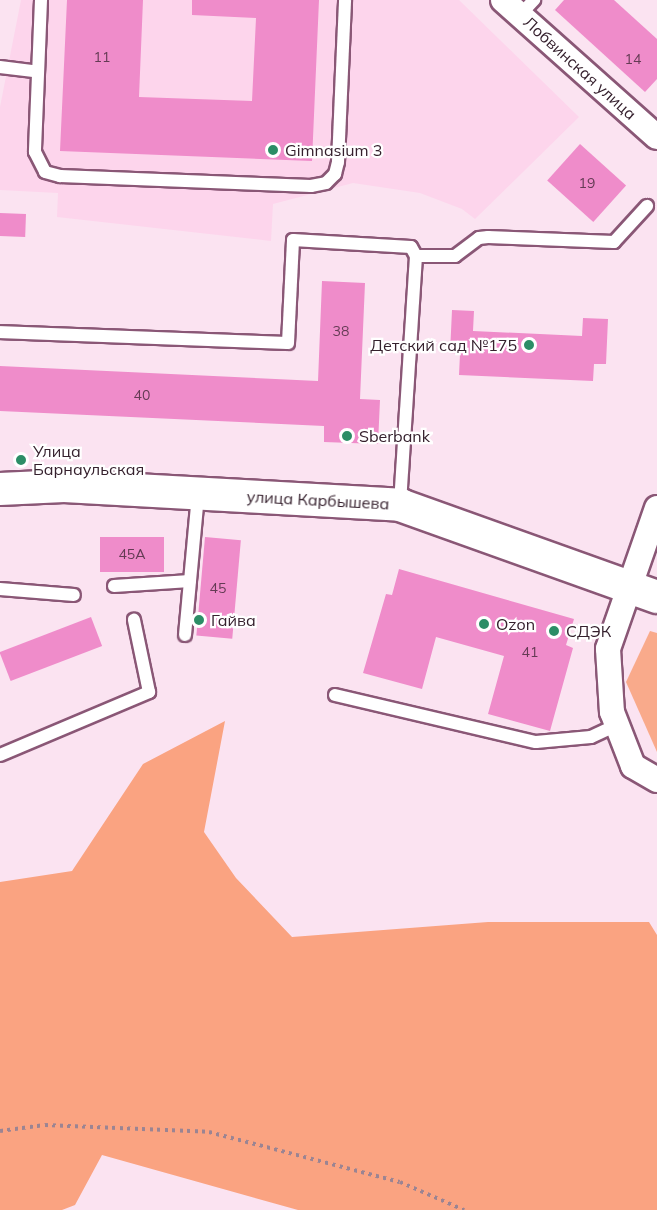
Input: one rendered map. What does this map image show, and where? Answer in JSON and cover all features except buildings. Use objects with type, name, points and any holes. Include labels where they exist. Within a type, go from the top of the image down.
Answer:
[{"type":"street","name":"Лобвинская улица","points":[[519,5],[657,137]]},
{"type":"street","name":"улица Карбышева","points":[[0,489],[64,486],[400,505],[657,597]]},
{"type":"street","points":[[657,508],[627,586],[608,649],[612,712],[633,766],[657,780]]},
{"type":"lane","points":[[41,0],[35,152],[45,172],[60,176],[311,186],[326,183],[335,174],[338,162],[345,0]]},
{"type":"lane","points":[[0,67],[38,72]]},
{"type":"lane","points":[[416,256],[455,256],[479,238],[488,237],[614,242],[647,206]]},
{"type":"lane","points":[[0,332],[288,343],[293,240],[411,247],[416,256],[400,505]]},
{"type":"lane","points":[[185,635],[198,493]]},
{"type":"lane","points":[[114,586],[190,581]]},
{"type":"lane","points":[[0,589],[74,595]]},
{"type":"lane","points":[[0,755],[149,692],[134,620]]},
{"type":"lane","points":[[336,695],[536,742],[591,737],[617,725]]},
{"type":"path","points":[[0,1131],[45,1125],[209,1132],[400,1182],[464,1210]]},
{"type":"shaded area","name":"Gimnasium 3","points":[[21,0],[459,0],[579,117],[475,219],[462,209],[420,193],[353,183],[273,204],[271,241],[57,217],[58,193],[0,190],[0,107]]},
{"type":"shaded area","points":[[650,631],[657,633],[657,752],[626,682]]},
{"type":"shaded area","points":[[225,721],[204,832],[236,878],[292,937],[488,922],[649,922],[657,935],[657,1210],[298,1210],[102,1155],[75,1205],[62,1210],[0,1210],[0,882],[72,871],[143,764]]},
{"type":"place","name":"Gimnasium 3","points":[[273,150]]},
{"type":"place","name":"Детский сад №175","points":[[529,345]]},
{"type":"place","name":"Sberbank","points":[[347,436]]},
{"type":"place","name":"Улица Барнаульская","points":[[21,460]]},
{"type":"place","name":"Гайва","points":[[199,620]]},
{"type":"place","name":"Ozon","points":[[484,624]]},
{"type":"place","name":"СДЭК","points":[[554,631]]}]
